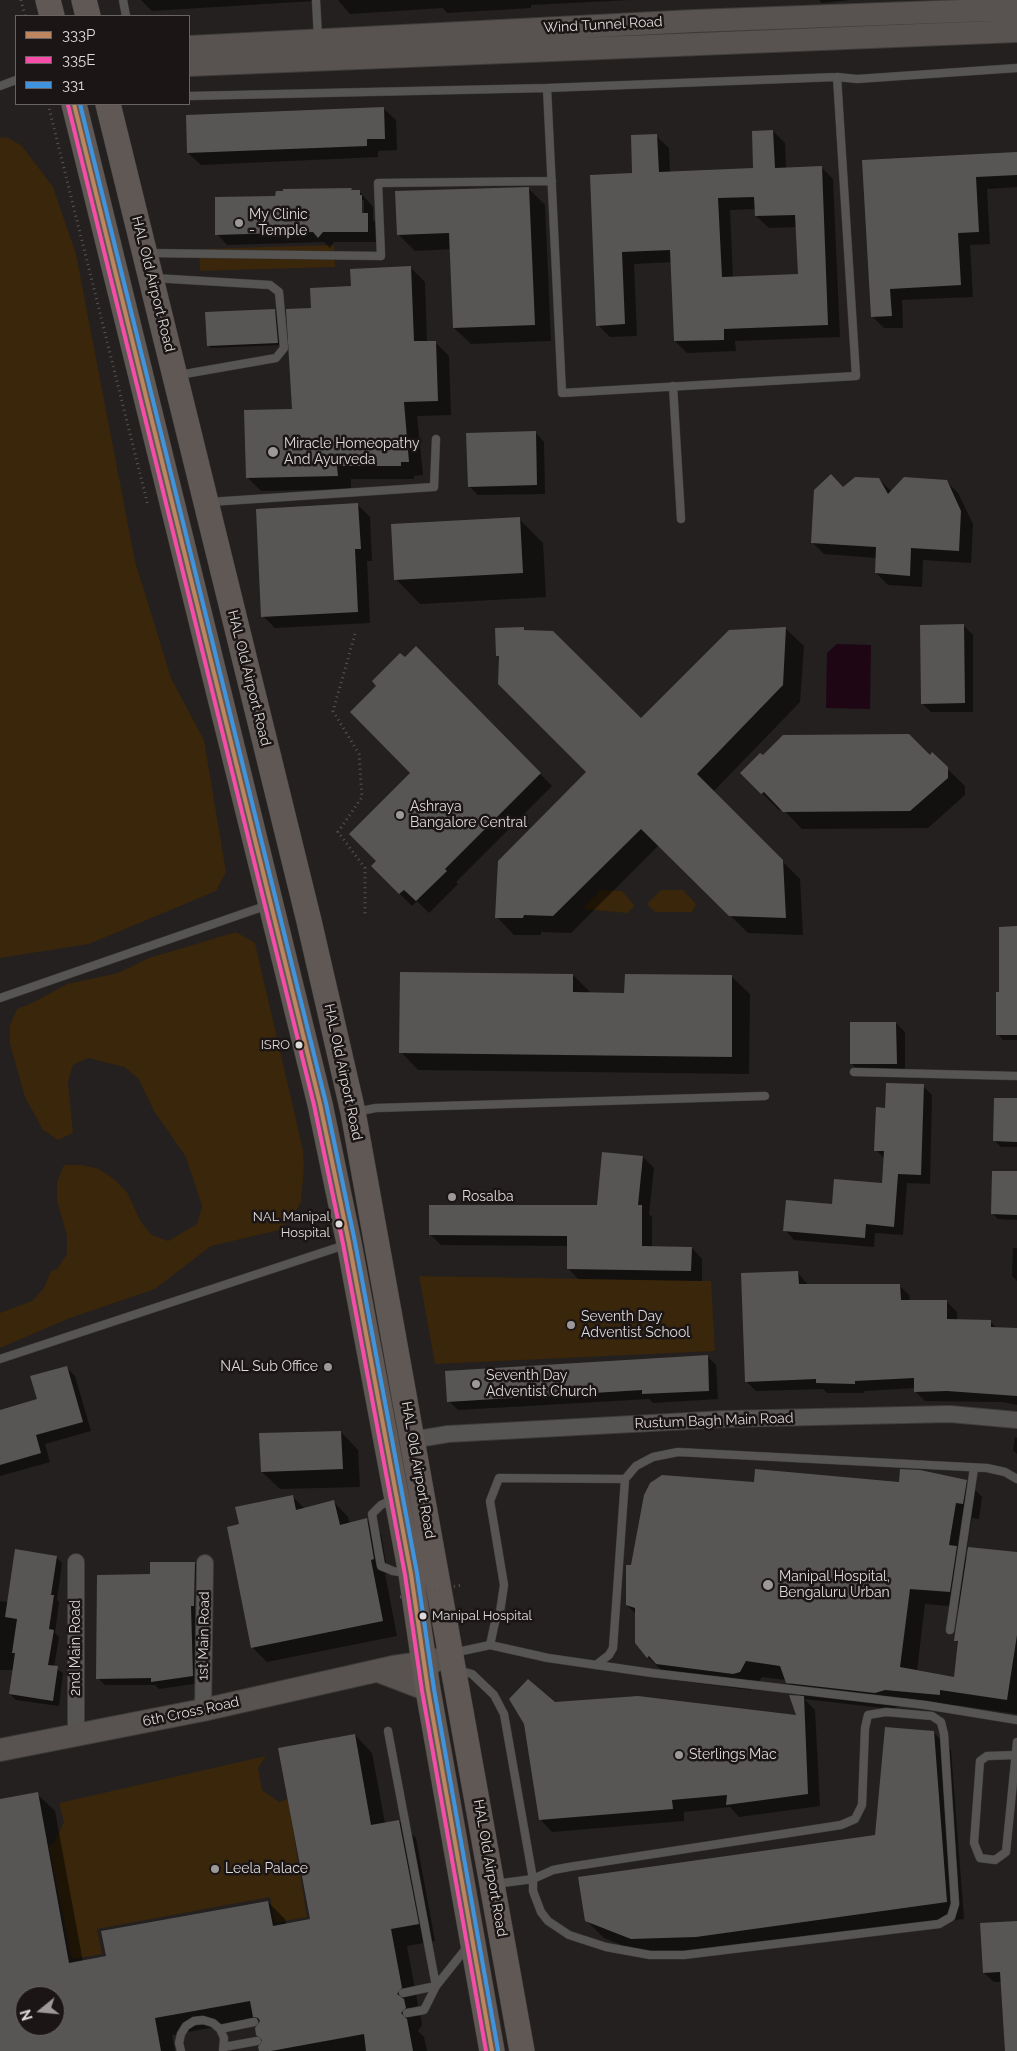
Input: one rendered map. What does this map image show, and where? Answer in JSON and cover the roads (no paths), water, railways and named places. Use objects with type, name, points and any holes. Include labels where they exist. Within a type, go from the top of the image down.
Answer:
[{"type":"main road","points":[[48,0],[52,15]]},
{"type":"main road","points":[[84,0],[88,15]]},
{"type":"main road","name":"HAL Old Airport Road","points":[[74,105],[320,1104],[349,1243],[411,1574],[428,1690],[492,2051]]},
{"type":"main road","name":"HAL Old Airport Road","points":[[108,105],[309,921],[353,1112],[494,1884],[522,2051]]},
{"type":"street","name":"Wind Tunnel Road","points":[[190,47],[910,7],[1008,6]]},
{"type":"street","name":"Wind Tunnel Road","points":[[190,66],[1017,32]]},
{"type":"street","name":"Rustum Bagh Main Road","points":[[412,1440],[448,1434],[725,1419],[950,1414],[1017,1420]]},
{"type":"street","name":"2nd Main Road","points":[[76,1562],[76,1735]]},
{"type":"street","name":"1st Main Road","points":[[202,1710],[206,1563]]},
{"type":"street","name":"6th Cross Road","points":[[0,1750],[202,1710],[381,1672],[393,1667],[435,1661],[452,1661]]},
{"type":"street","points":[[381,1672],[428,1690]]},
{"type":"lane","points":[[123,0],[126,15]]},
{"type":"lane","points":[[316,0],[318,40]]},
{"type":"lane","points":[[190,96],[547,88],[837,77],[857,79],[1017,68]]},
{"type":"lane","points":[[547,88],[562,393],[856,376],[837,77]]},
{"type":"lane","points":[[0,86],[15,80]]},
{"type":"lane","points":[[146,253],[381,256],[378,183],[552,181]]},
{"type":"lane","points":[[152,278],[270,285],[279,292],[284,348],[276,358],[176,375]]},
{"type":"lane","points":[[673,386],[681,519]]},
{"type":"lane","points":[[206,502],[434,487],[436,439]]},
{"type":"lane","points":[[0,998],[270,904]]},
{"type":"lane","points":[[854,1072],[1017,1076]]},
{"type":"lane","points":[[353,1112],[376,1108],[765,1096]]},
{"type":"lane","points":[[0,1359],[349,1243]]},
{"type":"lane","points":[[596,1665],[609,1655],[612,1648],[625,1479],[636,1466],[653,1457],[678,1452],[974,1468],[1005,1472],[1017,1479]]},
{"type":"lane","points":[[950,1630],[974,1468]]},
{"type":"lane","points":[[490,1644],[495,1622],[500,1612],[504,1586],[490,1501],[498,1478],[625,1479]]},
{"type":"lane","points":[[452,1661],[490,1644],[548,1658],[596,1665],[916,1704],[1017,1720]]},
{"type":"lane","points":[[452,1661],[472,1674],[494,1695],[504,1714],[533,1879],[533,1891],[541,1912],[558,1929],[606,1947],[650,1955],[684,1955],[939,1924],[951,1917],[955,1904],[944,1734],[941,1722],[932,1716],[886,1712],[868,1715],[865,1728],[862,1805],[855,1819],[841,1825],[569,1866],[553,1870],[533,1879],[494,1884]]},
{"type":"lane","points":[[388,1730],[436,1986]]},
{"type":"lane","points":[[1016,1755],[986,1756],[980,1762],[974,1843],[980,1858],[995,1860],[1006,1852],[1016,1755],[1017,1742]]},
{"type":"lane","points":[[407,2013],[424,2010],[436,1986],[473,1940]]},
{"type":"lane","points":[[403,1993],[436,1986]]},
{"type":"lane","points":[[181,2051],[179,2044],[181,2034],[186,2026],[194,2021],[203,2020],[213,2023],[220,2029],[224,2049],[257,2041]]},
{"type":"lane","points":[[220,2029],[254,2022]]},
{"type":"place","name":"My Clinic - Temple","points":[[239,223]]},
{"type":"place","name":"Miracle Homeopathy And Ayurveda","points":[[273,452]]},
{"type":"place","name":"Ashraya Bangalore Central","points":[[400,815]]},
{"type":"place","name":"ISRO","points":[[299,1045]]},
{"type":"place","name":"Rosalba","points":[[452,1197]]},
{"type":"place","name":"NAL Manipal Hospital","points":[[339,1224]]},
{"type":"place","name":"Seventh Day Adventist School","points":[[571,1325]]},
{"type":"place","name":"NAL Sub Office","points":[[328,1367]]},
{"type":"place","name":"Seventh Day Adventist Church","points":[[476,1384]]},
{"type":"place","name":"Manipal Hospital, Bengaluru Urban","points":[[768,1585]]},
{"type":"place","name":"Manipal Hospital","points":[[423,1616]]},
{"type":"place","name":"Sterlings Mac","points":[[679,1755]]},
{"type":"place","name":"Leela Palace","points":[[215,1869]]}]
